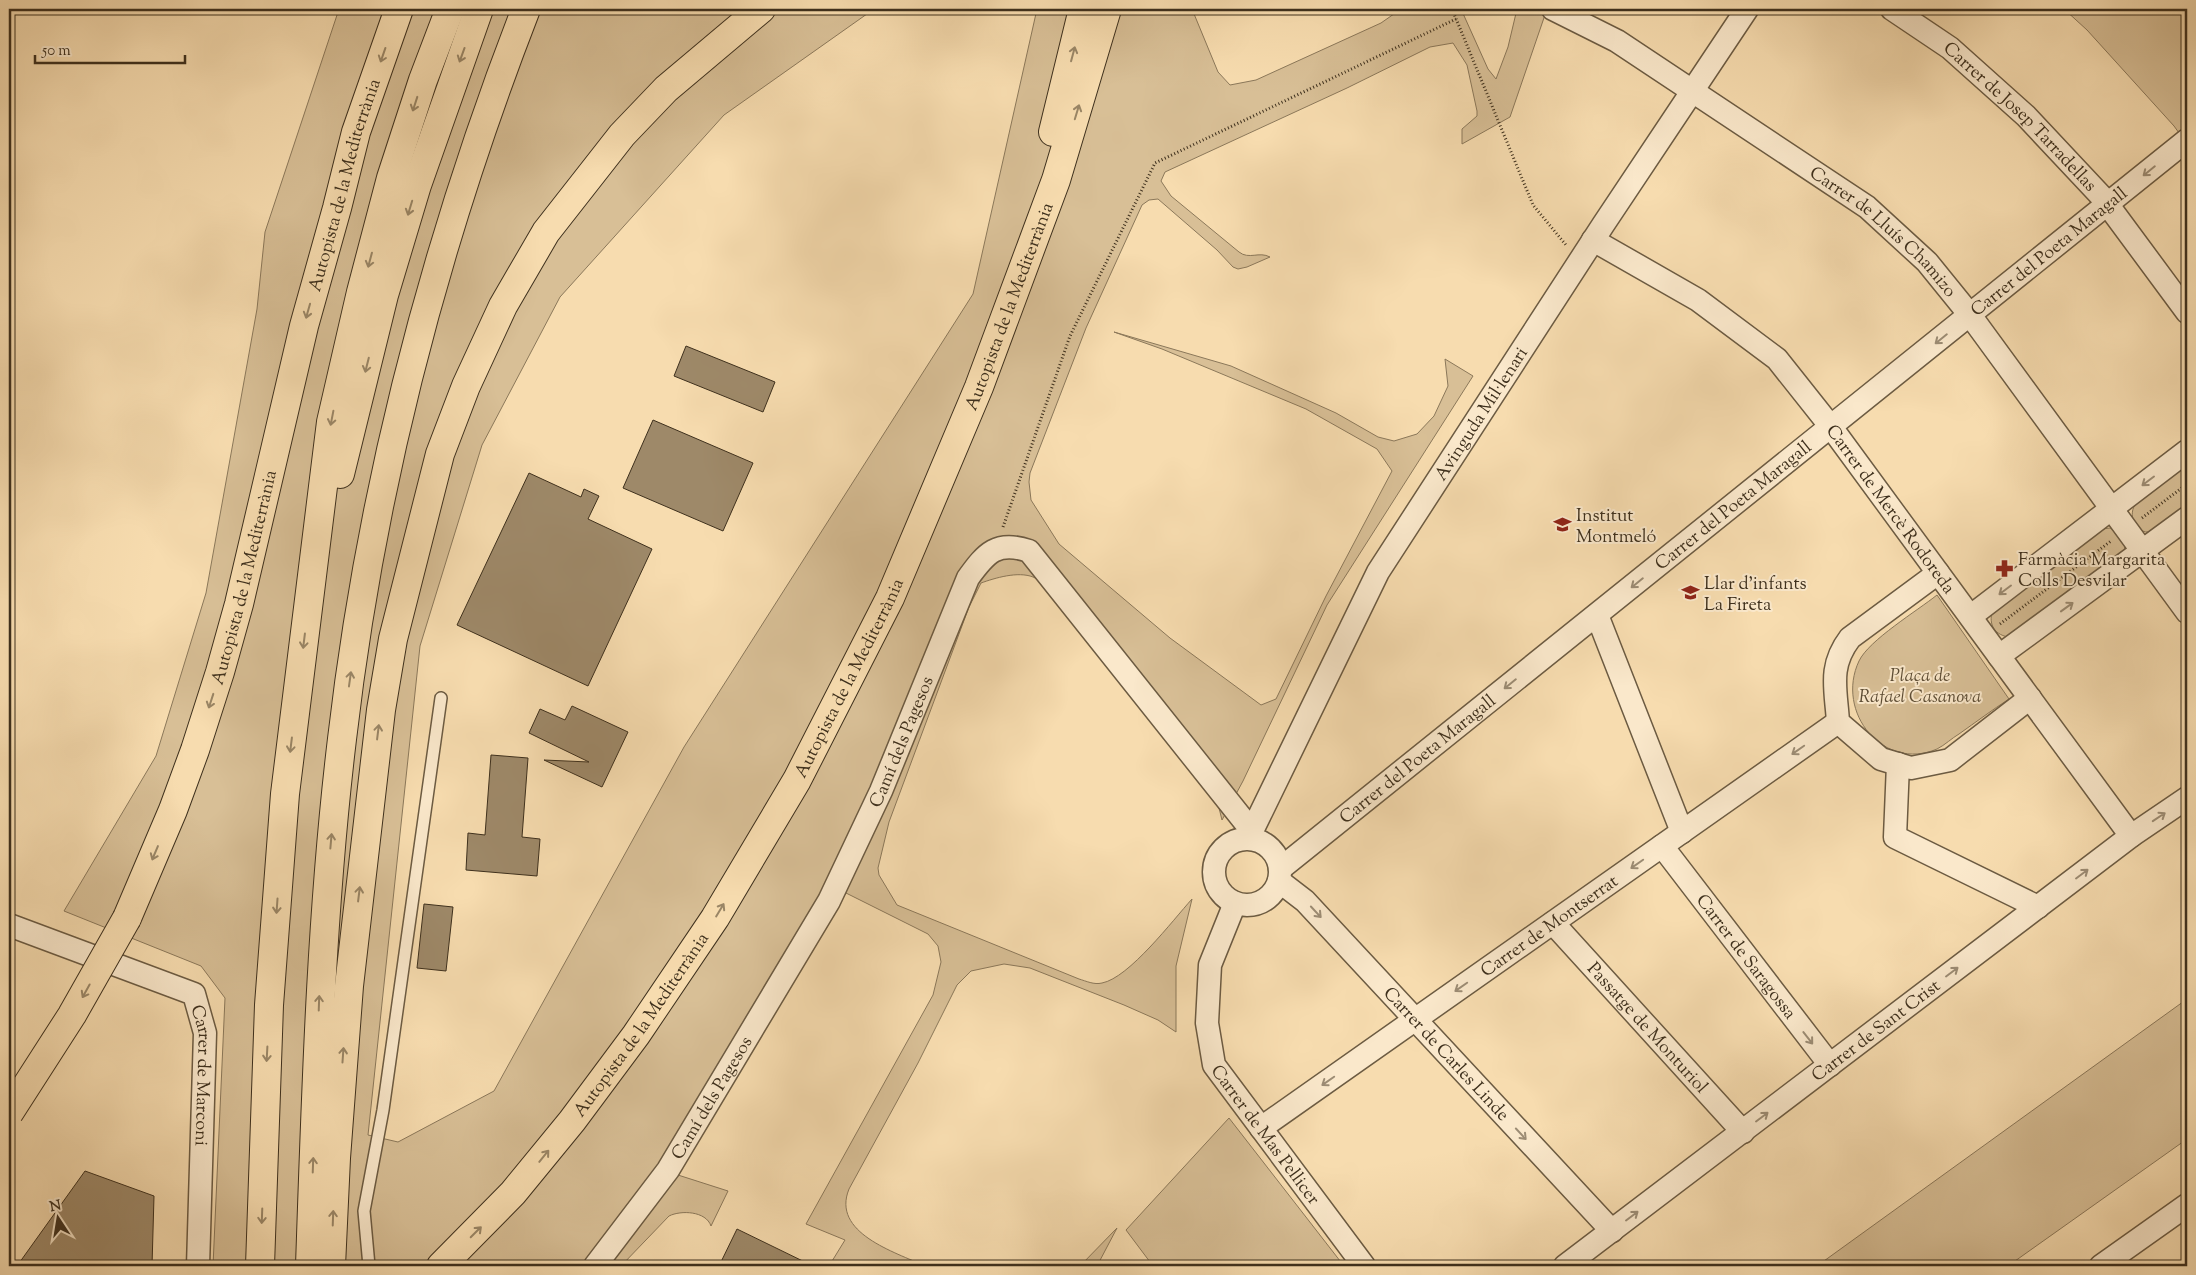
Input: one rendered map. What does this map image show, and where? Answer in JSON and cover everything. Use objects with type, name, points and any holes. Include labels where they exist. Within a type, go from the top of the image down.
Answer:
[{"type":"highway","name":"Autopista de la Mediterrània","points":[[9,1114],[72,1015],[127,918],[173,810],[195,750],[239,604],[304,326],[356,132],[399,9]]},
{"type":"highway","points":[[260,1266],[269,1015],[284,804],[331,422],[392,178],[423,80],[450,9]]},
{"type":"highway","points":[[311,592],[384,296],[417,185],[479,9]]},
{"type":"highway","points":[[310,1266],[320,972],[342,736],[368,565],[389,462],[423,318],[472,157],[496,85],[526,9]]},
{"type":"highway","points":[[331,1266],[336,1158],[349,986],[381,710],[393,638],[440,454],[466,386],[503,306],[546,232],[622,135],[666,89],[760,9]]},
{"type":"highway","points":[[890,598],[952,412],[1022,226],[1049,146],[1083,9]]},
{"type":"highway","name":"Autopista de la Mediterrània","points":[[441,1266],[513,1194],[572,1121],[636,1036],[714,918],[797,780],[890,598],[979,388],[1052,189],[1107,9]]},
{"type":"street","name":"Carrer de Lluís Chamizo","points":[[1553,9],[1617,40],[1867,207],[1927,262],[1970,316],[2187,612]]},
{"type":"street","name":"Avinguda Mil·lenari","points":[[1253,835],[1378,572],[1593,240],[1747,9]]},
{"type":"street","name":"Carrer de Josep Tarradellas","points":[[1892,9],[1950,48],[2026,116],[2102,197],[2187,312]]},
{"type":"street","name":"Carrer del Poeta Maragall","points":[[1279,875],[1597,615],[2187,140]]},
{"type":"street","name":"Carrer de Mercè Rodoreda","points":[[1593,240],[1698,300],[1777,359],[1831,427],[2131,836]]},
{"type":"street","points":[[1971,616],[2187,451]]},
{"type":"street","points":[[1999,656],[2187,518]]},
{"type":"street","points":[[1000,548],[1015,546],[1030,551],[1253,835],[1271,849],[1277,858],[1279,875],[1274,891],[1265,899],[1247,905],[1235,903],[1222,893],[1216,883],[1214,871],[1216,860],[1222,850],[1231,842],[1253,835]]},
{"type":"street","name":"Camí dels Pagesos","points":[[595,1266],[668,1170],[829,901],[881,791],[968,578],[983,557],[1000,548]]},
{"type":"street","points":[[1938,573],[1850,638],[1840,651],[1834,672],[1838,722],[1881,759],[1912,768],[1950,760],[2030,698]]},
{"type":"street","points":[[1597,615],[1682,832]]},
{"type":"street","name":"Carrer de Montserrat","points":[[1261,1128],[1838,722]]},
{"type":"street","points":[[1898,764],[1895,837],[2038,907]]},
{"type":"street","name":"Carrer de Sant Crist","points":[[1566,1266],[2131,836],[2187,798]]},
{"type":"street","name":"Carrer de Saragossa","points":[[1662,846],[1830,1066]]},
{"type":"street","name":"Carrer de Carles Linde","points":[[1279,875],[1612,1231]]},
{"type":"street","name":"Carrer de Mas Pellicer","points":[[1235,903],[1210,965],[1207,1023],[1214,1065],[1364,1266]]},
{"type":"street","name":"Passatge de Monturiol","points":[[1553,923],[1743,1132]]},
{"type":"street","name":"Carrer de Marconi","points":[[9,925],[194,994],[205,1033],[198,1266]]},
{"type":"street","points":[[2101,1266],[2187,1205]]},
{"type":"lane","points":[[369,1266],[364,1211],[383,1110],[441,698]]},
{"type":"path","points":[[1452,9],[1533,205],[1579,262]]},
{"type":"path","points":[[1000,548],[1004,522],[1070,336],[1154,163],[1456,19]]},
{"type":"path","points":[[1984,635],[2187,484]]},
{"type":"green space","points":[[339,9],[874,9],[724,115],[560,297],[482,445],[420,646],[368,1135],[398,1142],[494,1091],[684,747],[973,294],[1037,9],[1192,9],[1218,72],[1230,85],[1256,80],[1381,23],[1401,9],[1461,9],[1488,69],[1496,79],[1508,47],[1517,9],[1547,9],[1510,117],[1462,144],[1462,129],[1477,116],[1477,111],[1467,65],[1453,43],[1430,47],[1347,88],[1165,172],[1161,181],[1171,196],[1239,252],[1247,255],[1266,255],[1270,257],[1247,267],[1238,269],[1233,267],[1217,250],[1158,199],[1149,200],[1142,205],[1086,328],[1030,473],[1031,500],[1059,544],[1170,638],[1261,705],[1276,699],[1326,596],[1392,471],[1377,449],[1306,409],[1162,349],[1114,332],[1231,366],[1336,413],[1378,437],[1394,441],[1417,434],[1434,416],[1448,386],[1445,359],[1473,376],[1327,605],[1243,781],[1222,820],[1218,804],[1055,595],[1039,580],[1027,575],[1007,576],[981,583],[969,607],[889,822],[878,868],[879,875],[897,905],[1079,979],[1102,983],[1113,979],[1137,960],[1192,899],[1176,966],[1176,1032],[1158,1020],[1124,1005],[1030,968],[1004,964],[971,971],[957,985],[918,1063],[849,1189],[846,1204],[849,1218],[857,1229],[869,1239],[925,1266],[829,1266],[845,1240],[806,1224],[933,995],[941,962],[938,946],[928,934],[846,893],[678,1175],[728,1191],[711,1226],[704,1217],[693,1213],[680,1213],[669,1216],[621,1266],[213,1266],[225,998],[201,966],[64,911],[156,756],[206,593],[257,309],[265,232]]},
{"type":"green space","points":[[2064,9],[2187,9],[2187,144],[2174,126],[2087,30]]},
{"type":"green space","points":[[2187,465],[2187,509],[2168,524],[2153,532],[2139,529],[2132,517],[2136,503]]},
{"type":"green space","points":[[2110,528],[2117,533],[2124,543],[2123,555],[2008,637],[1995,630],[1991,618],[1993,608],[2102,529]]},
{"type":"green space","name":"Plaça de Rafael Casanova","points":[[1937,595],[2009,699],[1937,749],[1917,754],[1899,752],[1882,745],[1869,733],[1859,717],[1853,700],[1853,680],[1859,661],[1864,653],[1894,626]]},
{"type":"green space","points":[[2187,999],[2187,1139],[2008,1266],[1817,1266]]},
{"type":"green space","points":[[1229,1118],[1344,1266],[1153,1266],[1126,1230]]},
{"type":"green space","points":[[1117,1228],[1097,1266],[1080,1266]]},
{"type":"building","points":[[686,346],[775,382],[763,412],[674,376]]},
{"type":"building","points":[[653,420],[753,463],[723,531],[623,488]]},
{"type":"building","points":[[529,473],[581,497],[584,489],[599,496],[588,519],[652,549],[588,686],[457,625]]},
{"type":"building","points":[[572,706],[628,732],[602,787],[544,760],[589,762],[529,733],[540,709],[565,720]]},
{"type":"building","points":[[491,755],[528,758],[522,837],[540,839],[537,876],[466,870],[468,833],[485,835]]},
{"type":"building","points":[[424,904],[453,907],[446,971],[417,968]]},
{"type":"building","points":[[85,1171],[154,1196],[152,1266],[17,1266]]},
{"type":"building","points":[[737,1229],[813,1266],[719,1266]]},
{"type":"place","name":"Institut Montmeló","points":[[1562,525]]},
{"type":"place","name":"Farmàcia Margarita Colls Desvilar","points":[[2004,569]]},
{"type":"place","name":"Llar d'infants La Fireta","points":[[1690,593]]}]
